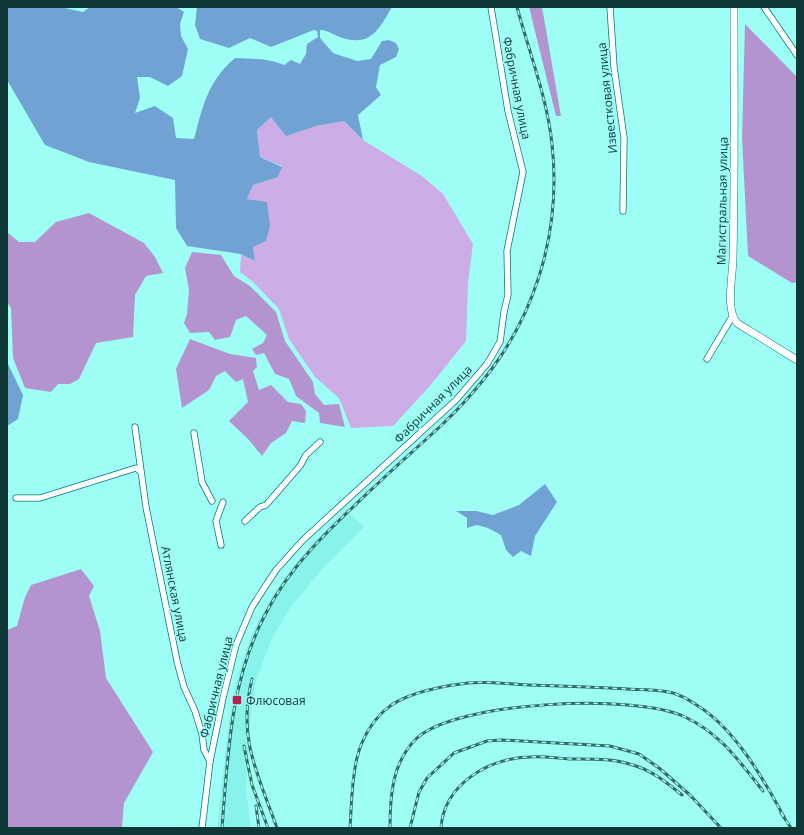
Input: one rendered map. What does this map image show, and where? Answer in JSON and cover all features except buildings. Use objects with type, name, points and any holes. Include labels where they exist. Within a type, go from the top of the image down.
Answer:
[{"type":"street","name":"Фабричная улица","points":[[202,828],[210,761],[236,645],[252,607],[276,570],[303,540],[334,510],[407,446],[456,400],[487,364],[500,342],[508,295],[507,251],[523,172],[508,111],[491,7]]},
{"type":"street","name":"Известковая улица","points":[[610,7],[614,67],[624,138],[623,211]]},
{"type":"street","name":"Магистральная улица","points":[[732,317],[730,305],[733,259],[734,7]]},
{"type":"street","points":[[764,7],[797,55]]},
{"type":"street","points":[[707,359],[732,317],[737,323],[797,360]]},
{"type":"street","name":"Атлянская улица","points":[[135,427],[140,471],[184,687],[195,710],[202,734],[204,750],[210,761]]},
{"type":"street","points":[[194,433],[202,482],[212,501]]},
{"type":"street","points":[[245,521],[260,507],[266,505],[300,466],[306,455],[320,442]]},
{"type":"street","points":[[16,498],[40,498],[84,484],[96,482],[123,471],[136,468],[140,471]]},
{"type":"street","points":[[221,545],[216,521],[223,502]]},
{"type":"shaded area","points":[[529,7],[542,7],[561,116],[556,116]]},
{"type":"shaded area","points":[[745,24],[797,77],[797,282],[792,283],[748,256],[742,138]]},
{"type":"shaded area","points":[[271,117],[316,126],[344,121],[363,140],[422,176],[443,194],[473,244],[468,283],[466,341],[429,387],[393,426],[351,428],[339,398],[315,377],[289,339],[279,309],[253,282],[240,272],[241,254],[255,261],[253,247],[267,202],[247,199],[253,185],[278,177],[282,166],[260,157],[257,130]]},
{"type":"shaded area","points":[[89,213],[144,243],[155,257],[163,273],[146,276],[135,295],[133,337],[96,343],[79,379],[70,384],[58,384],[51,392],[25,388],[13,358],[11,308],[7,302],[7,232],[19,242],[35,242],[56,222]]},
{"type":"shaded area","points":[[192,252],[221,255],[234,276],[250,286],[276,312],[285,341],[313,382],[315,394],[324,405],[339,404],[345,427],[320,423],[319,413],[296,396],[289,379],[275,374],[264,353],[256,355],[252,349],[263,343],[267,335],[246,316],[236,320],[230,337],[215,340],[209,332],[190,333],[184,323],[187,314],[189,290],[185,268]]},
{"type":"shaded area","points":[[190,339],[230,354],[256,358],[257,367],[253,371],[259,390],[271,385],[288,402],[301,404],[306,411],[305,423],[292,421],[286,433],[271,443],[262,456],[249,440],[229,421],[248,402],[243,379],[236,382],[225,371],[216,376],[209,390],[182,408],[176,369]]},
{"type":"shaded area","points":[[346,510],[364,527],[322,569],[290,608],[272,638],[256,680],[251,713],[246,791],[251,828],[217,828],[229,719],[237,677],[252,633],[270,599],[290,570],[318,538]]},
{"type":"shaded area","points":[[81,569],[94,586],[89,596],[100,631],[106,678],[153,752],[124,803],[122,828],[7,828],[7,630],[17,626],[25,597],[31,585]]},
{"type":"water","points":[[7,7],[60,7],[83,12],[90,7],[176,7],[184,12],[180,24],[181,36],[188,49],[182,76],[168,86],[150,77],[137,77],[140,98],[135,113],[155,106],[173,118],[176,138],[194,139],[207,95],[212,85],[218,76],[235,58],[266,60],[284,65],[291,60],[300,64],[306,54],[307,44],[318,37],[317,31],[314,30],[271,47],[250,38],[229,48],[200,39],[195,25],[197,7],[392,7],[383,23],[367,38],[351,40],[320,30],[320,38],[333,53],[357,61],[371,59],[382,41],[389,40],[396,43],[399,49],[396,57],[380,65],[376,87],[381,95],[358,115],[363,140],[344,121],[316,126],[286,136],[271,117],[257,130],[260,157],[282,167],[278,177],[253,185],[247,199],[267,202],[270,226],[266,241],[253,247],[255,261],[241,254],[187,246],[176,228],[175,180],[89,162],[45,145],[7,80]]},
{"type":"water","points":[[7,362],[23,395],[18,419],[7,426]]},
{"type":"water","points":[[545,484],[557,502],[535,536],[531,556],[521,551],[513,557],[506,550],[501,535],[488,528],[477,525],[467,528],[467,518],[456,511],[476,511],[493,515],[519,505]]},
{"type":"railway","points":[[222,828],[229,746],[238,691],[254,638],[266,613],[291,574],[306,555],[338,521],[444,423],[474,391],[495,365],[513,336],[528,307],[548,244],[554,178],[550,126],[542,92],[517,7]]},
{"type":"railway","points":[[252,679],[248,700],[248,738],[257,773],[277,828]]},
{"type":"railway","points":[[350,828],[353,780],[359,750],[365,736],[374,722],[385,710],[402,699],[424,691],[476,682],[651,690],[679,695],[693,702],[709,714],[735,740],[757,770],[784,817]]},
{"type":"railway","points":[[390,828],[392,791],[397,768],[409,747],[417,738],[438,725],[469,716],[507,709],[589,703],[628,705],[661,709],[685,717],[698,724],[719,740],[737,759],[763,791]]},
{"type":"railway","points":[[410,828],[419,792],[427,778],[454,753],[487,741],[502,740],[610,746],[639,754],[659,768],[690,795],[721,828]]},
{"type":"railway","points":[[244,746],[252,785],[268,828]]},
{"type":"railway","points":[[441,828],[444,812],[450,798],[460,786],[471,776],[485,768],[499,762],[515,759],[540,757],[603,760],[628,763],[649,771],[682,795]]},
{"type":"railway","points":[[256,806],[259,828]]},
{"type":"railway","points":[[781,813],[791,828]]},
{"type":"place","name":"Флюсовая","points":[[237,700]]}]
